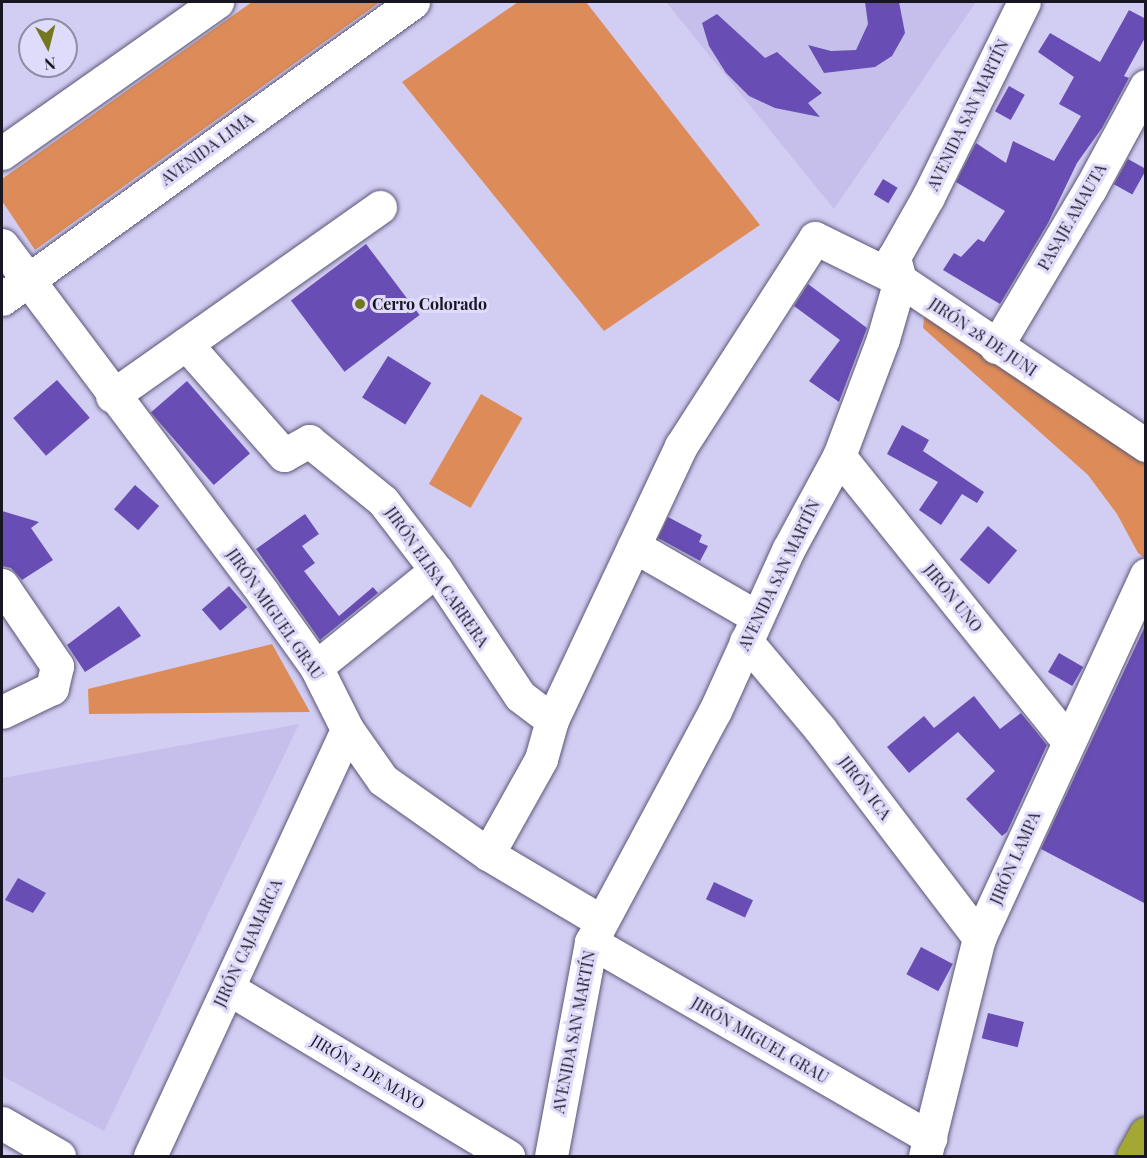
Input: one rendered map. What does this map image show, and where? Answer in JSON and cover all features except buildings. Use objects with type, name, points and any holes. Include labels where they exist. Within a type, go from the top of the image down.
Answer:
[{"type":"highway","points":[[1133,1156],[1146,1133]]},
{"type":"street","points":[[2,153],[217,2]]},
{"type":"street","name":"AVENIDA LIMA","points":[[14,290],[413,2]]},
{"type":"street","name":"AVENIDA SAN MARTÍN","points":[[551,1156],[596,931],[694,752],[751,629],[839,456],[883,339],[900,280],[894,257],[928,197],[1024,2]]},
{"type":"street","name":"PASAJE AMAUTA","points":[[996,347],[1090,189],[1146,86]]},
{"type":"street","points":[[112,396],[380,207]]},
{"type":"street","name":"JIRÓN 28 DE JUNI","points":[[634,546],[681,446],[815,238],[900,280],[996,347],[1146,446]]},
{"type":"street","name":"JIRÓN MIGUEL GRAU","points":[[2,245],[14,290],[112,396],[316,667],[347,729],[383,780],[596,931],[927,1147]]},
{"type":"street","name":"JIRÓN ELISA CARRERA","points":[[186,344],[284,455],[309,441],[383,501],[436,570],[520,696],[552,720]]},
{"type":"street","name":"JIRÓN UNO","points":[[839,456],[1067,740]]},
{"type":"street","points":[[488,854],[542,759],[552,720],[634,546]]},
{"type":"street","name":"JIRÓN ICA","points":[[634,546],[751,629],[820,729],[979,938]]},
{"type":"street","points":[[316,667],[436,570]]},
{"type":"street","name":"JIRÓN LAMPA","points":[[927,1147],[979,938],[1067,740],[1146,575]]},
{"type":"street","points":[[2,585],[57,666],[52,688],[2,712]]},
{"type":"street","name":"JIRÓN CAJAMARCA","points":[[150,1156],[347,729]]},
{"type":"street","name":"JIRÓN 2 DE MAYO","points":[[228,988],[508,1156]]},
{"type":"street","points":[[2,1123],[59,1156]]},
{"type":"shaded area","points":[[252,2],[380,2],[35,250],[2,201],[2,179]]},
{"type":"shaded area","points":[[518,2],[586,2],[760,225],[604,331],[402,82]]},
{"type":"shaded area","points":[[666,2],[976,2],[834,209]]},
{"type":"shaded area","points":[[926,302],[1145,458],[1145,558],[1138,553],[1117,514],[1088,475],[923,328]]},
{"type":"shaded area","points":[[481,394],[523,418],[471,508],[429,484]]},
{"type":"shaded area","points":[[272,644],[310,712],[89,714],[88,689]]},
{"type":"shaded area","points":[[299,724],[104,1131],[2,1076],[2,778]]},
{"type":"place","name":"Cerro Colorado","points":[[360,304]]}]
